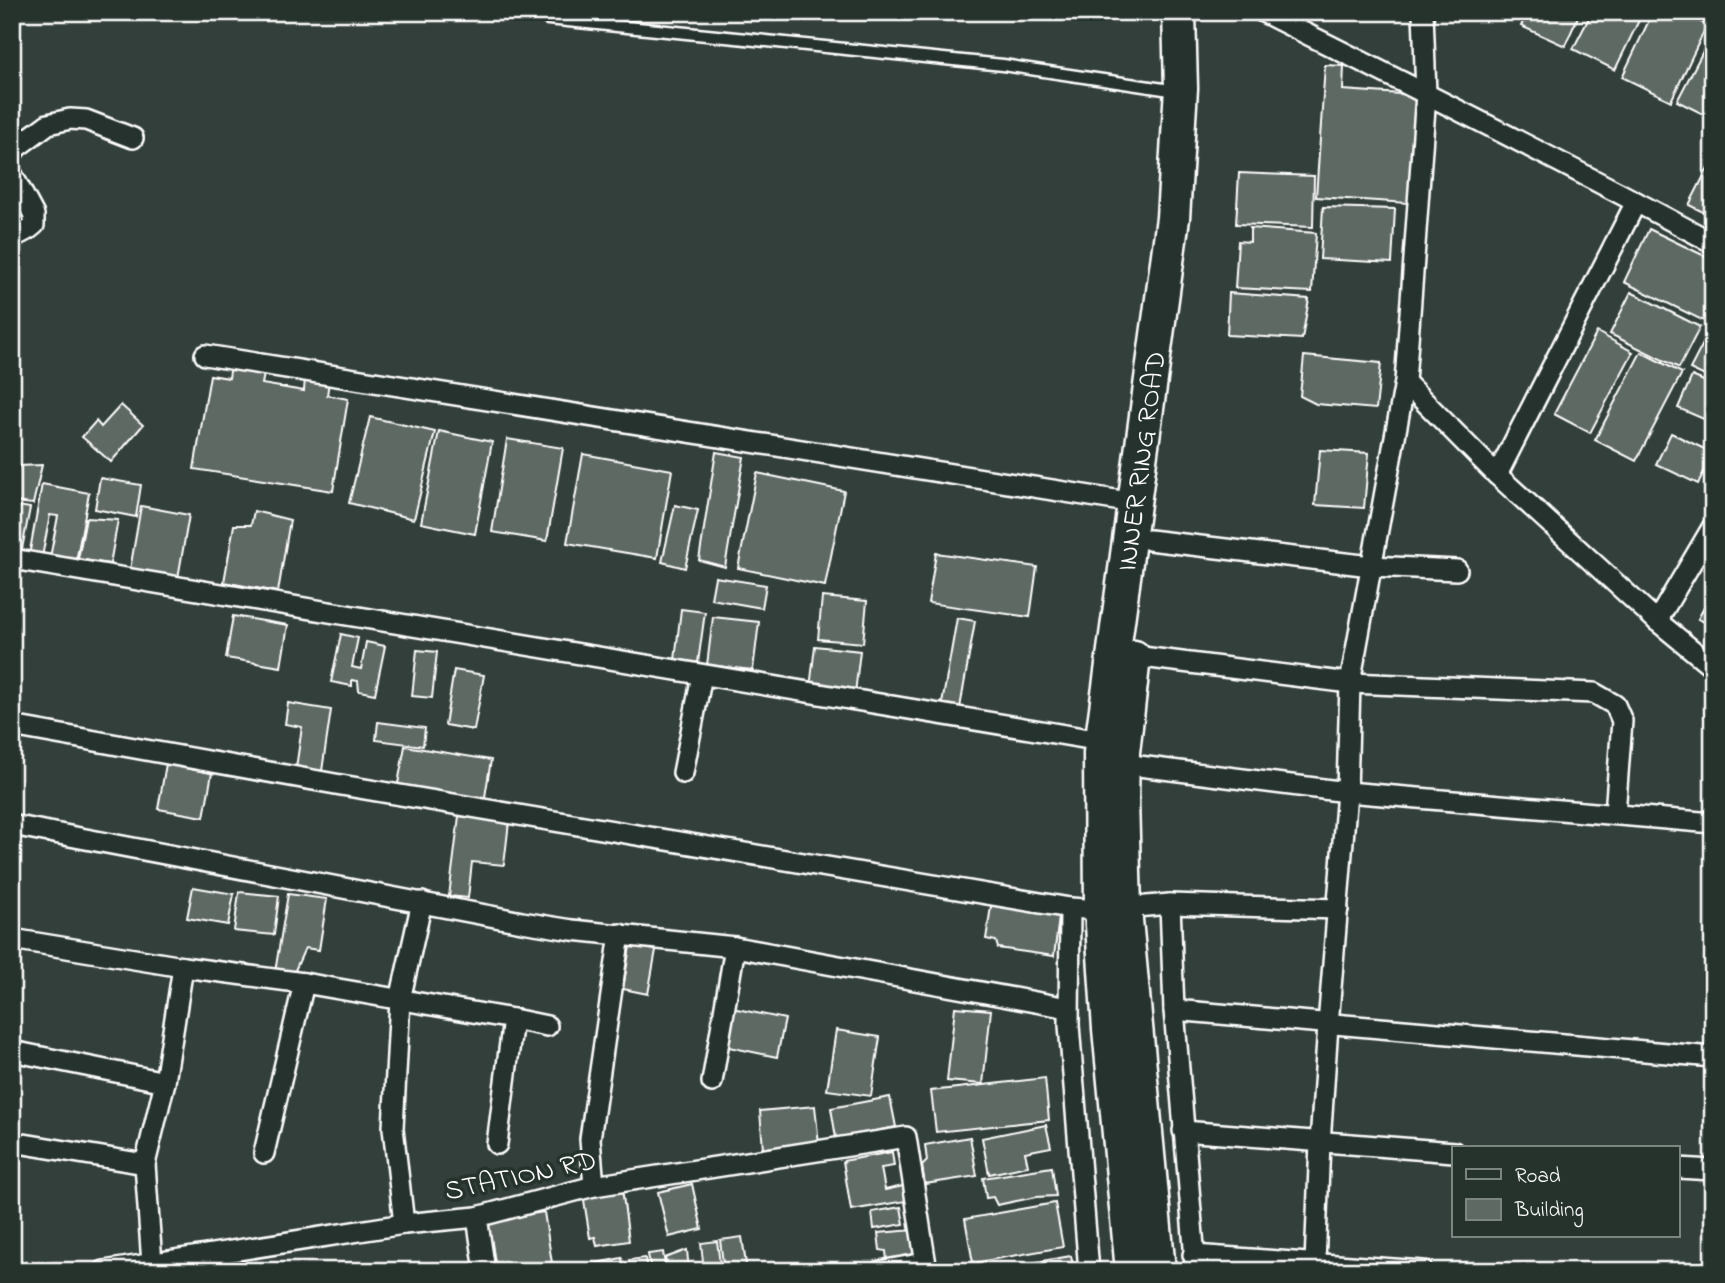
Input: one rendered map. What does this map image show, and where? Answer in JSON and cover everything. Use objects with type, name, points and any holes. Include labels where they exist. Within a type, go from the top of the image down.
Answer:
[{"type":"main road","name":"INNER RING ROAD","points":[[1113,909],[1100,754],[1173,218],[1181,92],[1180,12]]},
{"type":"main road","name":"INNER RING ROAD","points":[[1113,909],[1134,656],[1198,163],[1198,12]]},
{"type":"main road","points":[[1113,909],[1109,1029],[1132,1271]]},
{"type":"main road","points":[[1113,909],[1158,1271]]},
{"type":"street","points":[[1263,12],[1713,243]]},
{"type":"street","points":[[1315,1263],[1328,1025],[1348,792],[1350,683],[1405,382],[1426,94],[1423,12]]},
{"type":"street","points":[[12,154],[17,147],[48,124],[70,120],[86,120],[133,138]]},
{"type":"street","points":[[12,174],[34,215],[34,225],[12,238]]},
{"type":"street","points":[[1497,475],[1636,202]]},
{"type":"street","points":[[205,355],[1134,503]]},
{"type":"street","points":[[1405,382],[1497,475],[1657,621],[1713,667]]},
{"type":"street","points":[[1657,621],[1713,526]]},
{"type":"street","points":[[1149,540],[1371,566],[1457,570]]},
{"type":"street","points":[[12,559],[1101,741]]},
{"type":"street","points":[[1134,656],[1350,683],[1594,693],[1615,705],[1622,722],[1615,814]]},
{"type":"street","points":[[683,773],[702,675]]},
{"type":"street","points":[[12,726],[341,785],[1070,908],[1113,909],[1170,904],[1338,909]]},
{"type":"street","points":[[1123,764],[1348,792],[1713,823]]},
{"type":"street","points":[[12,825],[522,922],[572,930],[735,947],[1068,1008]]},
{"type":"street","points":[[404,1224],[393,1128],[400,1000],[422,902]]},
{"type":"street","points":[[1170,904],[1174,1010],[1195,1263],[1315,1263],[1423,1271]]},
{"type":"street","points":[[1070,908],[1068,1008],[1089,1271]]},
{"type":"street","points":[[594,1186],[590,1139],[620,934]]},
{"type":"street","points":[[12,939],[183,967],[303,983],[547,1026]]},
{"type":"street","points":[[712,1082],[735,947]]},
{"type":"street","points":[[152,1264],[145,1164],[165,1082],[183,967]]},
{"type":"street","points":[[264,1153],[303,983]]},
{"type":"street","points":[[1174,1010],[1713,1056]]},
{"type":"street","points":[[497,1144],[513,1019]]},
{"type":"street","points":[[12,1051],[165,1082]]},
{"type":"street","points":[[1183,1131],[1452,1152]]},
{"type":"street","name":"STATION RD","points":[[104,1271],[404,1224],[477,1217],[594,1186],[906,1137],[926,1267]]},
{"type":"street","points":[[12,1142],[145,1164]]},
{"type":"street","points":[[1680,1168],[1713,1170]]},
{"type":"street","points":[[477,1217],[485,1271]]},
{"type":"street","points":[[880,1271],[926,1267]]},
{"type":"lane","points":[[536,12],[548,19],[1003,65],[1181,92]]},
{"type":"building","points":[[1528,12],[1580,12],[1565,46],[1521,26]]},
{"type":"building","points":[[1592,12],[1643,12],[1615,70],[1573,49]]},
{"type":"building","points":[[1653,12],[1681,12],[1707,25],[1671,101],[1622,77]]},
{"type":"building","points":[[1713,32],[1713,119],[1677,101]]},
{"type":"building","points":[[1325,65],[1344,66],[1343,90],[1416,95],[1408,203],[1316,197]]},
{"type":"building","points":[[1713,158],[1713,217],[1689,205]]},
{"type":"building","points":[[1239,173],[1314,176],[1313,227],[1236,224]]},
{"type":"building","points":[[1323,207],[1395,209],[1392,263],[1320,259]]},
{"type":"building","points":[[1250,228],[1316,233],[1312,292],[1235,288],[1238,241],[1250,242]]},
{"type":"building","points":[[1649,229],[1713,260],[1713,312],[1708,323],[1624,282]]},
{"type":"building","points":[[1631,292],[1700,327],[1679,368],[1610,334]]},
{"type":"building","points":[[1229,293],[1309,299],[1302,339],[1227,335]]},
{"type":"building","points":[[1597,332],[1633,352],[1590,433],[1554,414]]},
{"type":"building","points":[[1705,340],[1713,344],[1713,380],[1690,369]]},
{"type":"building","points":[[1641,352],[1682,373],[1636,461],[1595,440]]},
{"type":"building","points":[[1304,356],[1381,363],[1376,409],[1316,404],[1300,396]]},
{"type":"building","points":[[231,364],[265,369],[262,384],[304,391],[305,378],[329,382],[327,395],[348,399],[333,491],[194,469],[210,375],[229,378]]},
{"type":"building","points":[[1692,376],[1713,385],[1713,423],[1678,408]]},
{"type":"building","points":[[121,405],[143,425],[111,462],[82,437],[96,421],[101,427]]},
{"type":"building","points":[[370,417],[435,432],[414,519],[349,503]]},
{"type":"building","points":[[439,431],[492,442],[475,534],[421,523]]},
{"type":"building","points":[[1671,433],[1713,453],[1698,484],[1656,464]]},
{"type":"building","points":[[507,439],[563,448],[547,541],[492,532]]},
{"type":"building","points":[[1320,450],[1369,453],[1364,508],[1315,505]]},
{"type":"building","points":[[716,452],[744,457],[725,567],[699,560]]},
{"type":"building","points":[[583,454],[672,470],[657,558],[567,543]]},
{"type":"building","points":[[42,465],[33,504],[14,502],[18,466]]},
{"type":"building","points":[[757,473],[844,491],[825,586],[738,568]]},
{"type":"building","points":[[100,478],[141,485],[136,517],[95,509]]},
{"type":"building","points":[[42,484],[89,493],[75,567],[49,563],[58,516],[50,515],[42,557],[29,556]]},
{"type":"building","points":[[12,505],[30,508],[22,549],[12,548]]},
{"type":"building","points":[[675,505],[698,510],[685,568],[662,562]]},
{"type":"building","points":[[141,506],[189,515],[178,578],[130,570]]},
{"type":"building","points":[[254,511],[290,520],[278,592],[224,582],[234,525],[251,525]]},
{"type":"building","points":[[86,518],[118,520],[110,564],[78,559]]},
{"type":"building","points":[[936,553],[1037,567],[1030,617],[928,603]]},
{"type":"building","points":[[715,577],[766,585],[762,608],[711,599]]},
{"type":"building","points":[[1713,590],[1713,626],[1698,619]]},
{"type":"building","points":[[822,597],[867,601],[863,643],[818,639]]},
{"type":"building","points":[[681,609],[705,612],[698,663],[675,660]]},
{"type":"building","points":[[233,616],[288,625],[281,667],[226,658]]},
{"type":"building","points":[[713,617],[759,622],[753,670],[707,665]]},
{"type":"building","points":[[957,618],[975,621],[960,708],[942,704]]},
{"type":"building","points":[[341,634],[358,638],[352,667],[361,669],[366,642],[385,646],[375,694],[359,691],[358,681],[352,680],[352,686],[331,682]]},
{"type":"building","points":[[815,646],[860,651],[855,693],[810,688]]},
{"type":"building","points":[[417,650],[437,652],[432,698],[412,696]]},
{"type":"building","points":[[454,670],[484,675],[474,730],[445,725]]},
{"type":"building","points":[[288,703],[331,710],[322,771],[296,768],[302,727],[285,724]]},
{"type":"building","points":[[378,722],[425,728],[423,746],[376,740]]},
{"type":"building","points":[[405,746],[491,760],[484,803],[397,789]]},
{"type":"building","points":[[166,764],[212,773],[204,817],[158,809]]},
{"type":"building","points":[[459,816],[509,822],[504,865],[472,862],[468,898],[449,896]]},
{"type":"building","points":[[193,887],[234,894],[228,925],[187,918]]},
{"type":"building","points":[[239,892],[279,896],[274,935],[234,931]]},
{"type":"building","points":[[288,894],[327,899],[319,950],[305,948],[293,975],[275,972]]},
{"type":"building","points":[[992,900],[1060,910],[1054,956],[998,948],[996,941],[986,939]]},
{"type":"building","points":[[630,946],[656,950],[648,994],[623,989]]},
{"type":"building","points":[[955,1007],[991,1010],[983,1084],[947,1081]]},
{"type":"building","points":[[732,1008],[785,1019],[777,1057],[724,1046]]},
{"type":"building","points":[[836,1030],[880,1037],[871,1096],[827,1090]]},
{"type":"building","points":[[1045,1078],[1049,1120],[936,1132],[931,1091]]},
{"type":"building","points":[[890,1097],[896,1127],[836,1138],[831,1108]]},
{"type":"building","points":[[815,1106],[819,1144],[763,1149],[760,1111]]},
{"type":"building","points":[[1046,1125],[1051,1147],[1025,1152],[1028,1166],[989,1174],[982,1138]]},
{"type":"building","points":[[970,1137],[977,1176],[925,1184],[922,1166],[927,1161],[925,1145]]},
{"type":"building","points":[[892,1152],[894,1166],[881,1168],[885,1190],[903,1186],[906,1201],[851,1210],[843,1161]]},
{"type":"building","points":[[1052,1167],[1056,1196],[997,1205],[993,1197],[986,1198],[983,1178]]},
{"type":"building","points":[[692,1184],[702,1229],[669,1237],[658,1192]]},
{"type":"building","points":[[622,1188],[629,1241],[597,1246],[595,1237],[590,1238],[583,1194]]},
{"type":"building","points":[[1055,1203],[1063,1247],[973,1263],[965,1219]]},
{"type":"building","points":[[901,1207],[904,1224],[874,1229],[872,1212]]},
{"type":"building","points":[[544,1212],[552,1263],[496,1271],[488,1221]]},
{"type":"building","points":[[914,1230],[916,1258],[887,1261],[886,1251],[880,1250],[878,1233]]},
{"type":"building","points":[[742,1237],[747,1271],[724,1271],[720,1240]]},
{"type":"building","points":[[717,1241],[721,1271],[704,1271],[701,1243]]},
{"type":"building","points":[[687,1250],[689,1271],[667,1271],[665,1258]]},
{"type":"building","points":[[663,1252],[666,1271],[651,1271],[648,1254]]},
{"type":"building","points":[[1071,1256],[1074,1271],[985,1271]]},
{"type":"building","points":[[622,1258],[624,1271],[592,1271],[591,1264]]},
{"type":"building","points":[[645,1258],[647,1271],[631,1271],[629,1260]]}]
